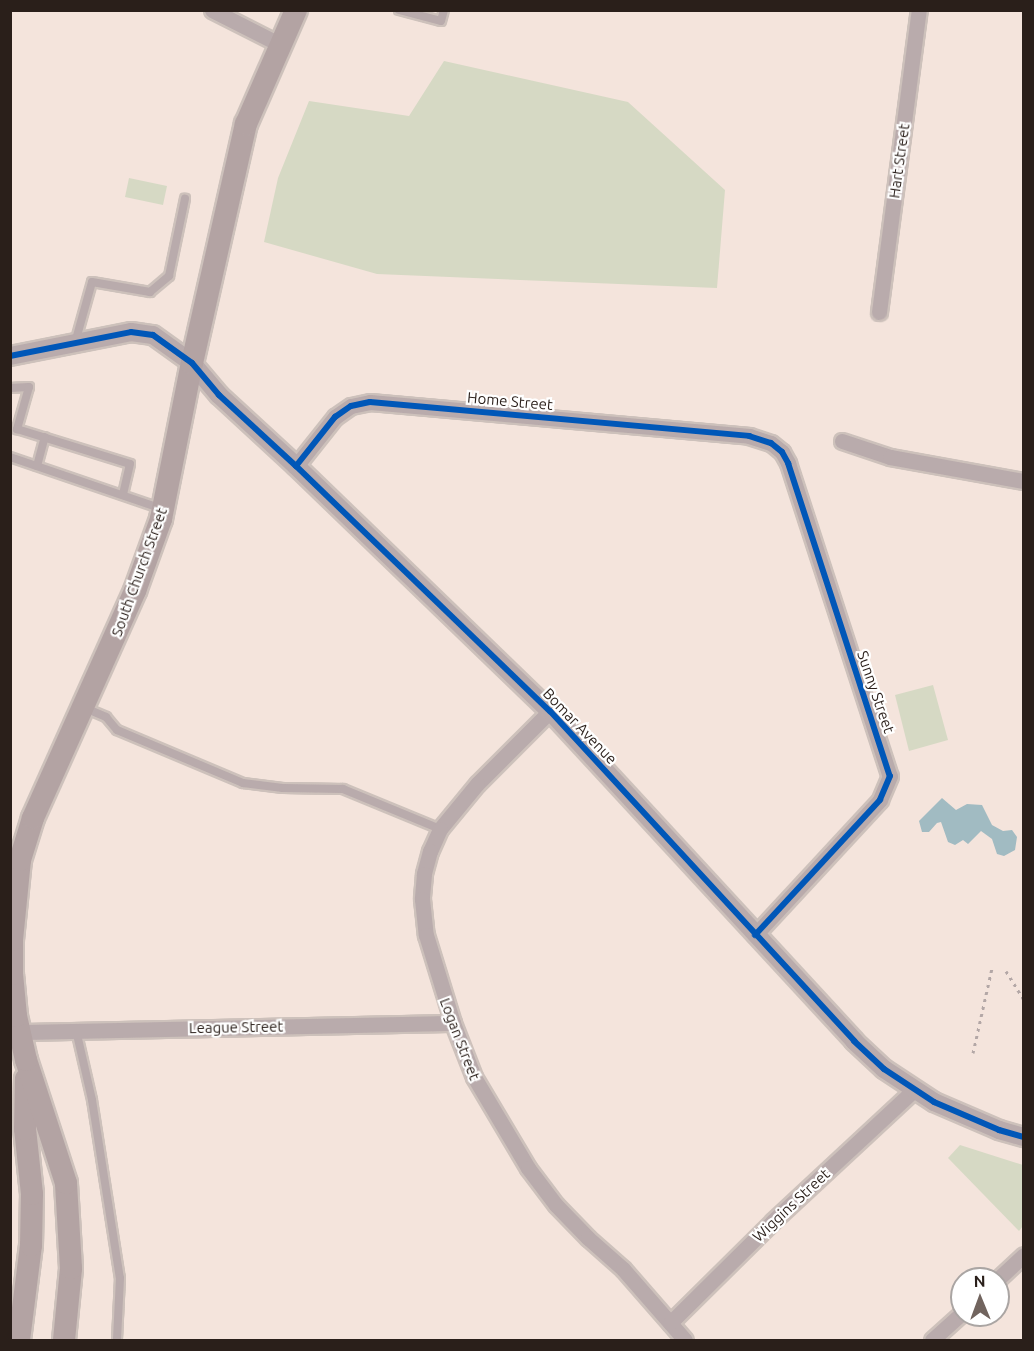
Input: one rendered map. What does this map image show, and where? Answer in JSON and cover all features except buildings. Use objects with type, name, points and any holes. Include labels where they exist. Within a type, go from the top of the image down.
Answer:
[{"type":"main road","name":"South Church Street","points":[[27,1060],[20,1032],[12,974],[12,910],[20,860],[33,818],[135,591],[163,509],[192,363],[246,124],[296,10]]},
{"type":"main road","points":[[19,1341],[31,1245],[32,1194],[25,1129],[27,1060]]},
{"type":"main road","points":[[27,1060],[66,1183],[70,1268],[64,1341]]},
{"type":"street","points":[[212,10],[281,45]]},
{"type":"street","name":"Hart Street","points":[[879,312],[919,10]]},
{"type":"street","name":"Bomar Avenue","points":[[10,356],[131,332],[153,335],[192,363],[219,395],[296,466],[550,711],[730,905],[755,935],[884,1070],[964,1117],[1023,1137]]},
{"type":"street","name":"Home Street","points":[[296,466],[335,417],[351,406],[370,402],[749,436]]},
{"type":"street","name":"Sunny Street","points":[[749,436],[771,443],[788,463],[890,776],[880,800],[755,935]]},
{"type":"street","points":[[842,441],[890,457],[1023,481]]},
{"type":"street","name":"Logan Street","points":[[550,711],[477,784],[440,829],[430,851],[424,874],[423,908],[426,935],[453,1023],[483,1095],[528,1168],[556,1205],[623,1269],[686,1341]]},
{"type":"street","name":"League Street","points":[[20,1032],[453,1023]]},
{"type":"street","name":"Wiggins Street","points":[[670,1323],[773,1221],[915,1089]]},
{"type":"street","points":[[1010,1267],[1023,1255]]},
{"type":"street","points":[[932,1341],[950,1324]]},
{"type":"lane","points":[[399,10],[441,21],[444,10]]},
{"type":"lane","points":[[75,343],[92,282],[150,292],[169,276],[185,199]]},
{"type":"lane","points":[[10,388],[29,387],[17,429],[130,464],[123,494]]},
{"type":"lane","points":[[37,466],[45,438]]},
{"type":"lane","points":[[10,457],[163,509]]},
{"type":"lane","points":[[84,708],[106,717],[117,730],[243,783],[283,788],[343,789],[440,829]]},
{"type":"lane","points":[[76,1030],[92,1100],[120,1278],[117,1341]]},
{"type":"path","points":[[973,1053],[992,968]]},
{"type":"path","points":[[1006,971],[1023,1000]]},
{"type":"green space","points":[[444,61],[628,102],[725,190],[717,288],[377,274],[264,242],[278,178],[309,101],[409,116]]},
{"type":"green space","points":[[129,178],[167,186],[163,205],[125,197]]},
{"type":"green space","points":[[933,685],[948,740],[909,751],[895,695]]},
{"type":"green space","points":[[960,1145],[1023,1165],[1023,1226],[1019,1231],[948,1158]]},
{"type":"water","points":[[942,798],[956,810],[967,804],[982,805],[992,825],[1003,831],[1012,830],[1017,837],[1015,850],[1004,856],[997,854],[992,839],[981,831],[968,844],[963,840],[955,845],[948,842],[941,822],[929,832],[922,832],[919,821]]},
{"type":"cycle path","points":[[10,356],[131,332],[153,335],[192,363],[219,395],[296,466],[550,711],[854,1041],[884,1069],[934,1102],[999,1130],[1024,1137]]},
{"type":"cycle path","points":[[296,466],[335,417],[351,406],[370,402],[749,436],[771,443],[782,452],[788,463],[890,776],[880,800],[755,935]]}]
